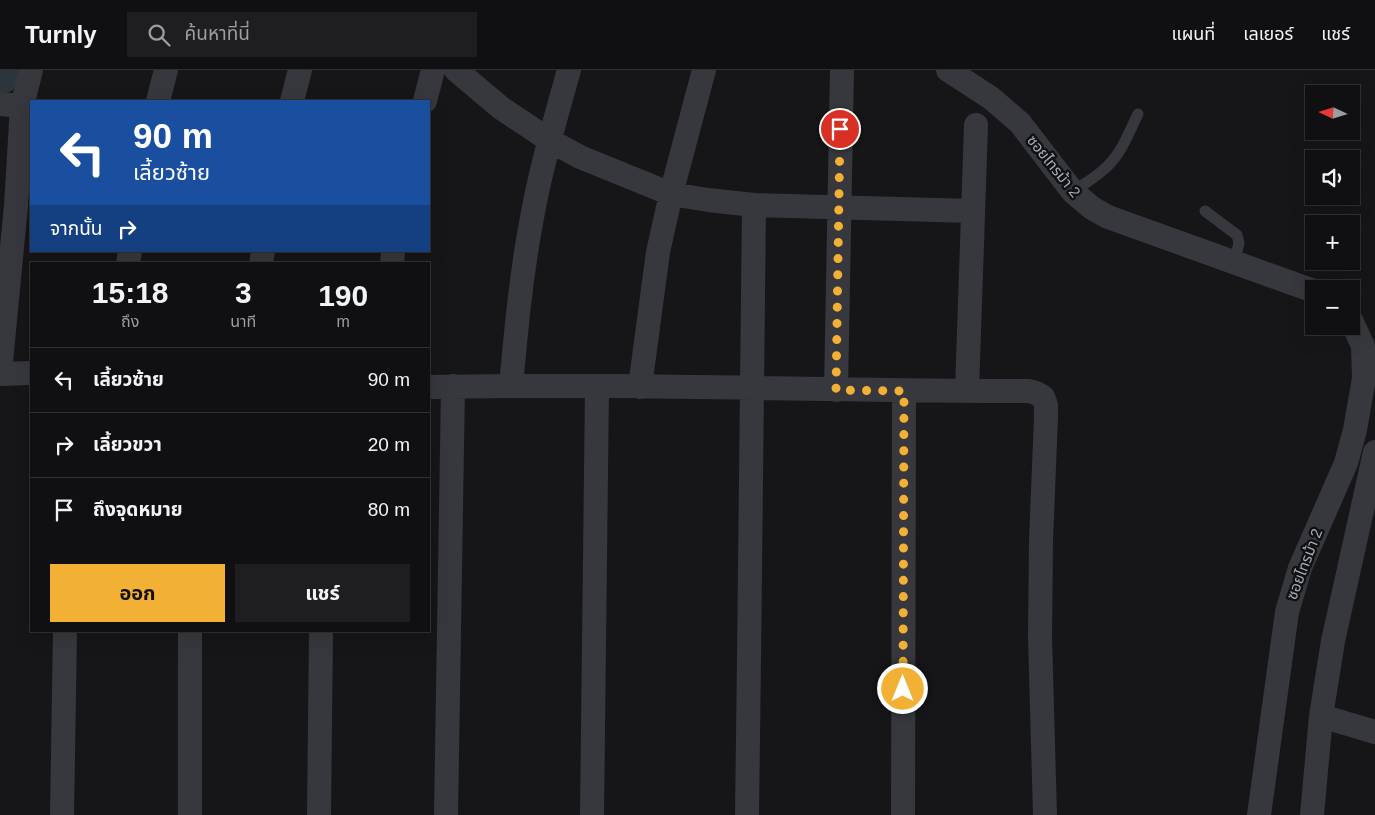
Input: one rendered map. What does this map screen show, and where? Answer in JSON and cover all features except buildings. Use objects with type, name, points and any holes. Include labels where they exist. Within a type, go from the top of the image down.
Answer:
[{"type":"street","points":[[30,70],[11,105],[16,206],[0,373],[30,373]]},
{"type":"street","points":[[158,100],[166,70]]},
{"type":"street","points":[[292,100],[300,70]]},
{"type":"street","points":[[425,100],[432,70]]},
{"type":"street","points":[[456,70],[501,108],[549,140],[580,157],[671,194],[754,205],[974,211]]},
{"type":"street","points":[[511,386],[521,281],[531,220],[549,140],[569,70]]},
{"type":"street","points":[[640,387],[658,252],[671,194],[704,70]]},
{"type":"street","points":[[836,390],[842,70]]},
{"type":"street","name":"ซอยไทรม้า 2","points":[[948,70],[991,98],[1020,123],[1073,192],[1092,208],[1108,217],[1305,288]]},
{"type":"street","points":[[967,391],[976,125]]},
{"type":"street","points":[[747,815],[754,205]]},
{"type":"street","name":"ซอยไทรม้า 2","points":[[1259,815],[1287,612],[1300,568],[1346,463],[1355,430],[1364,378],[1363,346],[1358,335]]},
{"type":"street","points":[[446,815],[453,386]]},
{"type":"street","points":[[430,387],[511,386],[1029,391],[1043,396],[1046,405],[1040,627],[1045,815]]},
{"type":"street","points":[[592,815],[596,387]]},
{"type":"street","points":[[903,815],[904,391]]},
{"type":"street","points":[[1312,815],[1321,716],[1333,641],[1375,452]]},
{"type":"street","points":[[62,815],[66,632]]},
{"type":"street","points":[[190,632],[190,815]]},
{"type":"street","points":[[319,815],[321,632]]},
{"type":"street","points":[[1321,716],[1375,732]]},
{"type":"lane","points":[[1073,192],[1102,171],[1112,161],[1122,149],[1138,114]]},
{"type":"lane","points":[[1205,211],[1237,235],[1239,243],[1234,262]]},
{"type":"waterway","points":[[0,82],[5,82],[10,70]]},
{"type":"route","points":[[840,129],[836,390],[904,391],[903,689]]}]
